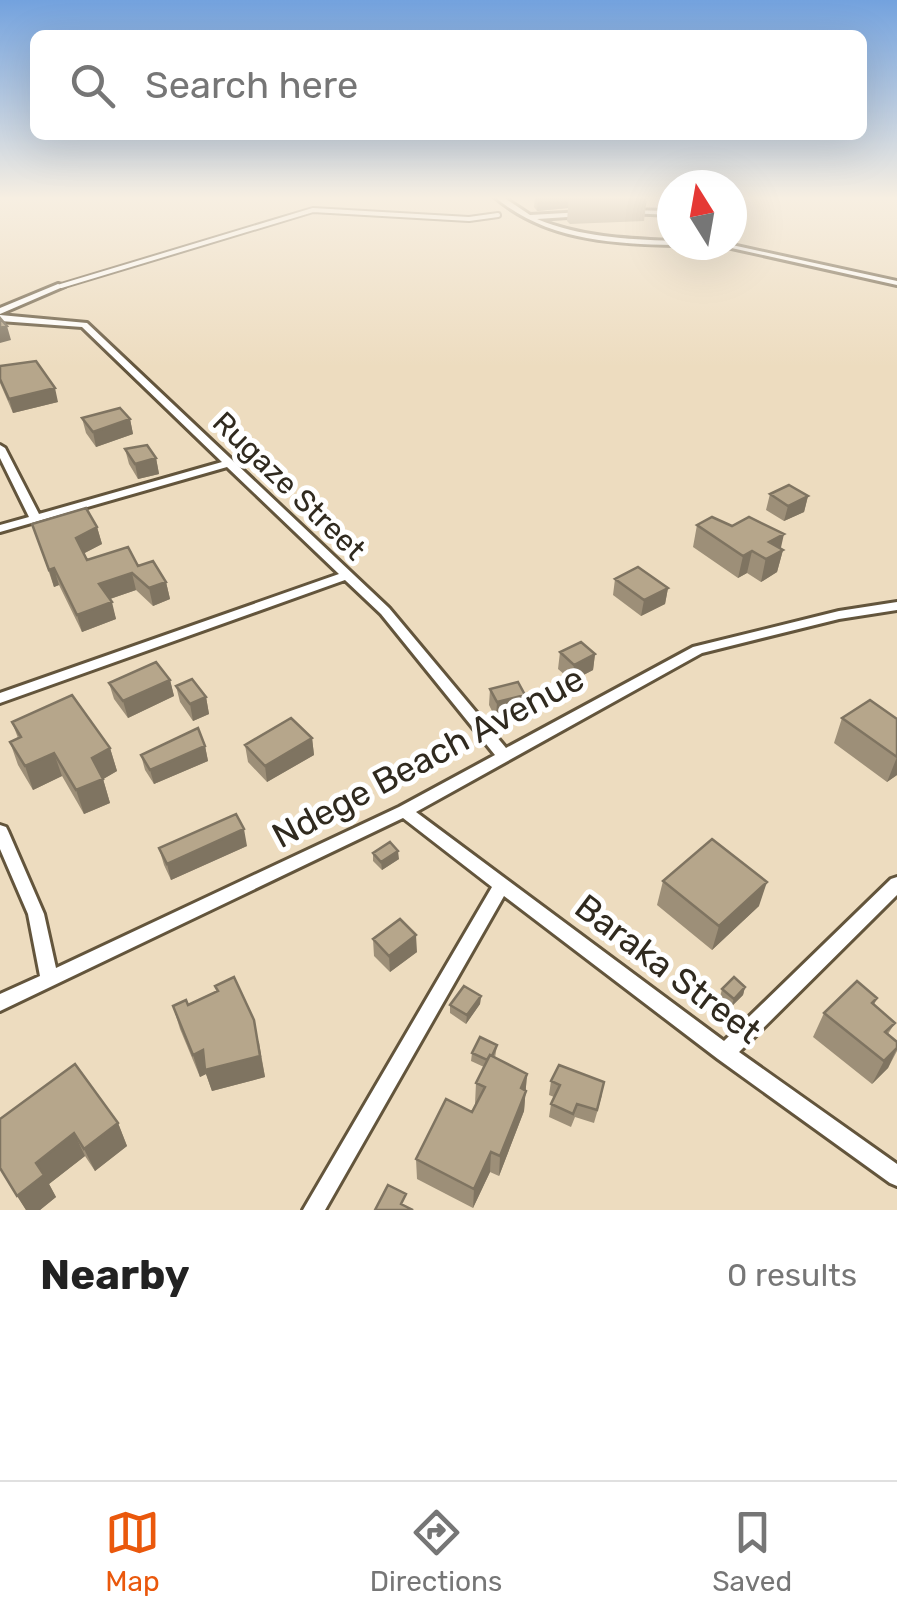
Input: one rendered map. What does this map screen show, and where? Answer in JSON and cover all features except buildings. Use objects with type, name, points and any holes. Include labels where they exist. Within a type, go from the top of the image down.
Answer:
[{"type":"street","points":[[760,253],[897,284]]},
{"type":"street","points":[[0,314],[61,286]]},
{"type":"street","name":"Rugaze Street","points":[[0,314],[84,325],[385,611],[431,662],[504,756]]},
{"type":"street","points":[[0,448],[36,519]]},
{"type":"street","points":[[0,529],[228,463]]},
{"type":"street","points":[[0,698],[344,576]]},
{"type":"street","name":"Ndege Beach Avenue","points":[[0,1003],[404,810],[698,650],[897,606]]},
{"type":"street","name":"Baraka Street","points":[[404,810],[501,886],[897,1176]]},
{"type":"street","points":[[0,830],[36,914],[49,979]]},
{"type":"street","points":[[725,1052],[897,884]]},
{"type":"street","points":[[313,1210],[501,886]]},
{"type":"lane","points":[[61,286],[169,253]]}]
